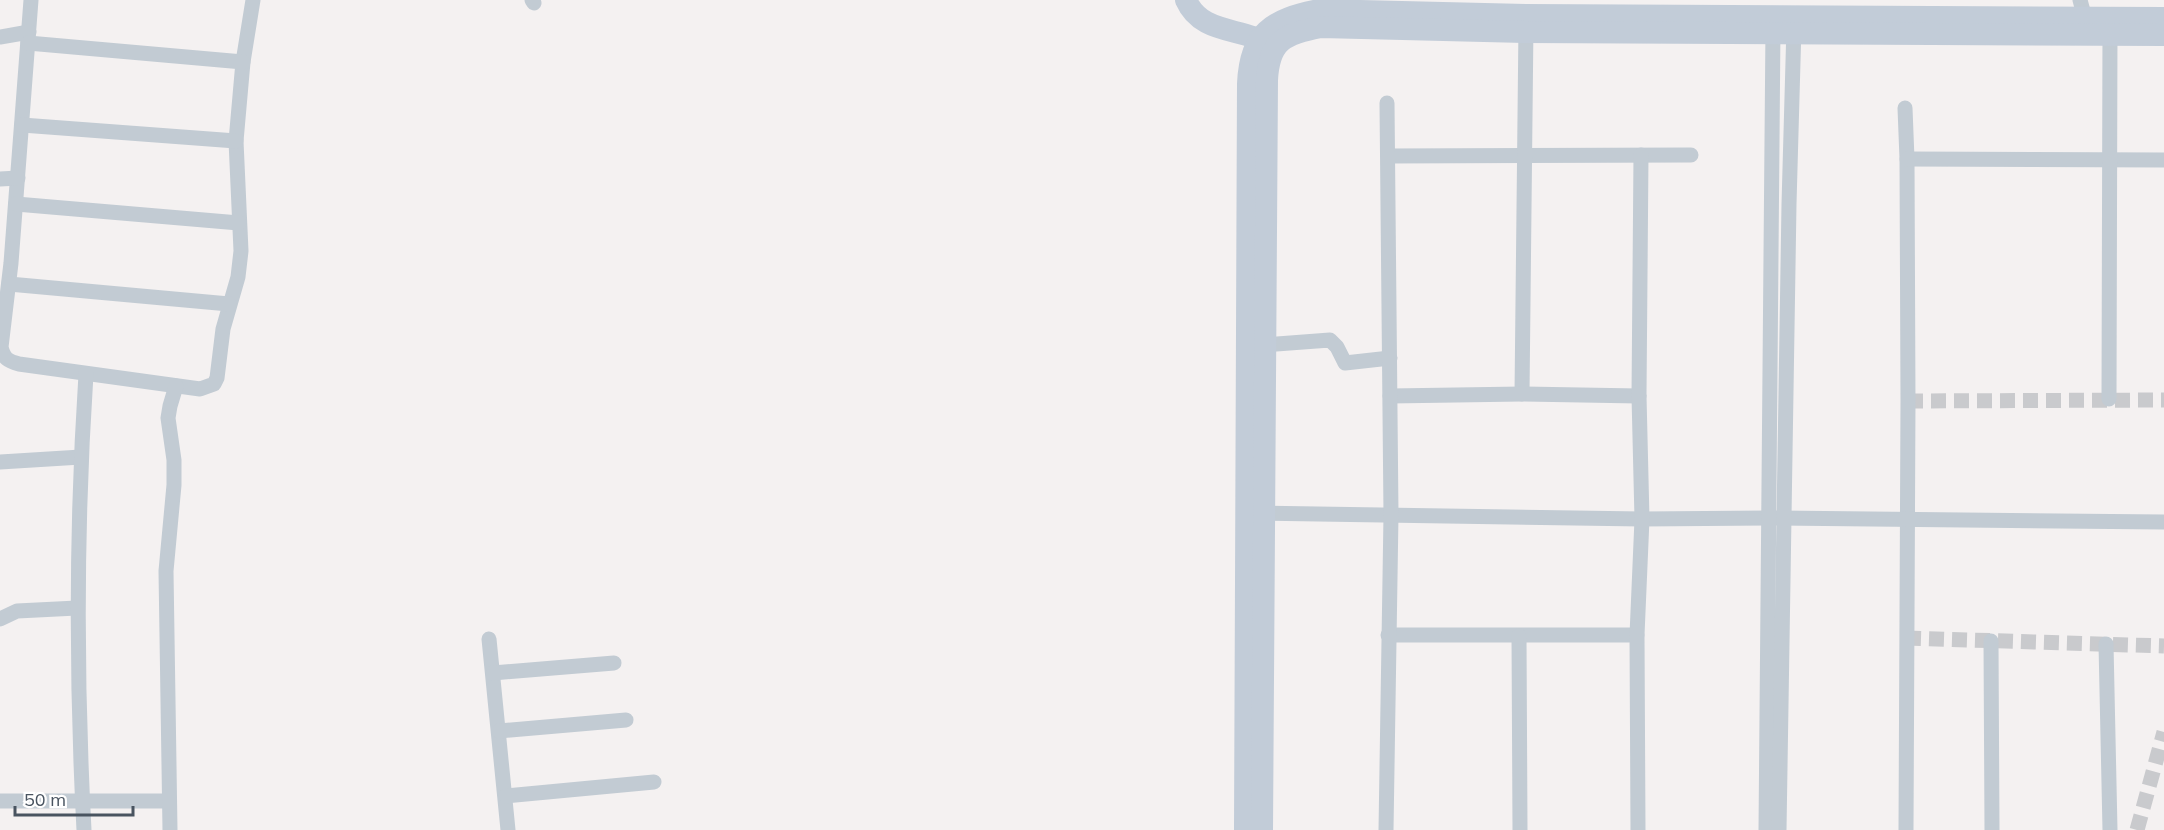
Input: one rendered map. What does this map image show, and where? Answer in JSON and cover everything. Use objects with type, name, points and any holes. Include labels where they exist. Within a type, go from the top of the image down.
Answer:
[{"type":"street","points":[[31,0],[16,204],[6,263],[9,284],[3,356],[7,361],[200,389],[214,384],[217,378],[229,304],[238,277],[241,251],[236,141],[243,62],[253,0]]},
{"type":"street","points":[[1186,0],[1201,20],[1267,43]]},
{"type":"street","points":[[1262,830],[1248,68],[1251,53],[1267,43],[1302,30],[1320,27],[1526,24],[1783,25],[2164,18]]},
{"type":"street","points":[[2095,21],[2164,35]]},
{"type":"street","points":[[2095,21],[2110,159],[2109,399]]},
{"type":"street","points":[[1522,394],[1526,24]]},
{"type":"street","points":[[1766,830],[1768,518],[1783,25]]},
{"type":"street","points":[[1779,830],[1789,204],[1783,25]]},
{"type":"street","points":[[0,37],[29,38],[243,62]]},
{"type":"street","points":[[1245,830],[1255,513],[1264,345],[1267,43]]},
{"type":"street","points":[[1386,830],[1391,515],[1387,103]]},
{"type":"street","points":[[1905,108],[1908,520],[1906,830]]},
{"type":"street","points":[[22,125],[236,141]]},
{"type":"street","points":[[1638,830],[1637,635],[1642,519],[1638,396],[1641,155]]},
{"type":"street","points":[[1388,156],[1691,155]]},
{"type":"street","points":[[1907,159],[2164,160]]},
{"type":"street","points":[[0,179],[18,178]]},
{"type":"street","points":[[16,204],[239,223]]},
{"type":"street","points":[[9,284],[229,304]]},
{"type":"street","points":[[1264,345],[1330,340],[1338,347],[1345,363],[1390,358]]},
{"type":"street","points":[[84,830],[77,608],[81,457],[86,374]]},
{"type":"street","points":[[170,830],[166,570],[174,485],[174,460],[168,418],[176,386]]},
{"type":"street","points":[[1390,396],[1522,394],[1638,396]]},
{"type":"street","points":[[0,462],[81,457]]},
{"type":"street","points":[[1255,513],[1642,519],[2164,522]]},
{"type":"street","points":[[0,619],[17,611],[77,608]]},
{"type":"street","points":[[1388,634],[1637,635]]},
{"type":"street","points":[[1520,636],[1520,830]]},
{"type":"street","points":[[489,639],[508,830]]},
{"type":"street","points":[[1991,640],[1992,830]]},
{"type":"street","points":[[2106,644],[2110,830]]},
{"type":"street","points":[[493,673],[614,663]]},
{"type":"street","points":[[499,731],[626,720]]},
{"type":"street","points":[[506,796],[654,782]]},
{"type":"street","points":[[0,801],[170,801]]},
{"type":"tunnel","points":[[1908,401],[2164,400]]},
{"type":"tunnel","points":[[1906,638],[2164,646]]},
{"type":"tunnel","points":[[2137,830],[2164,732]]}]
